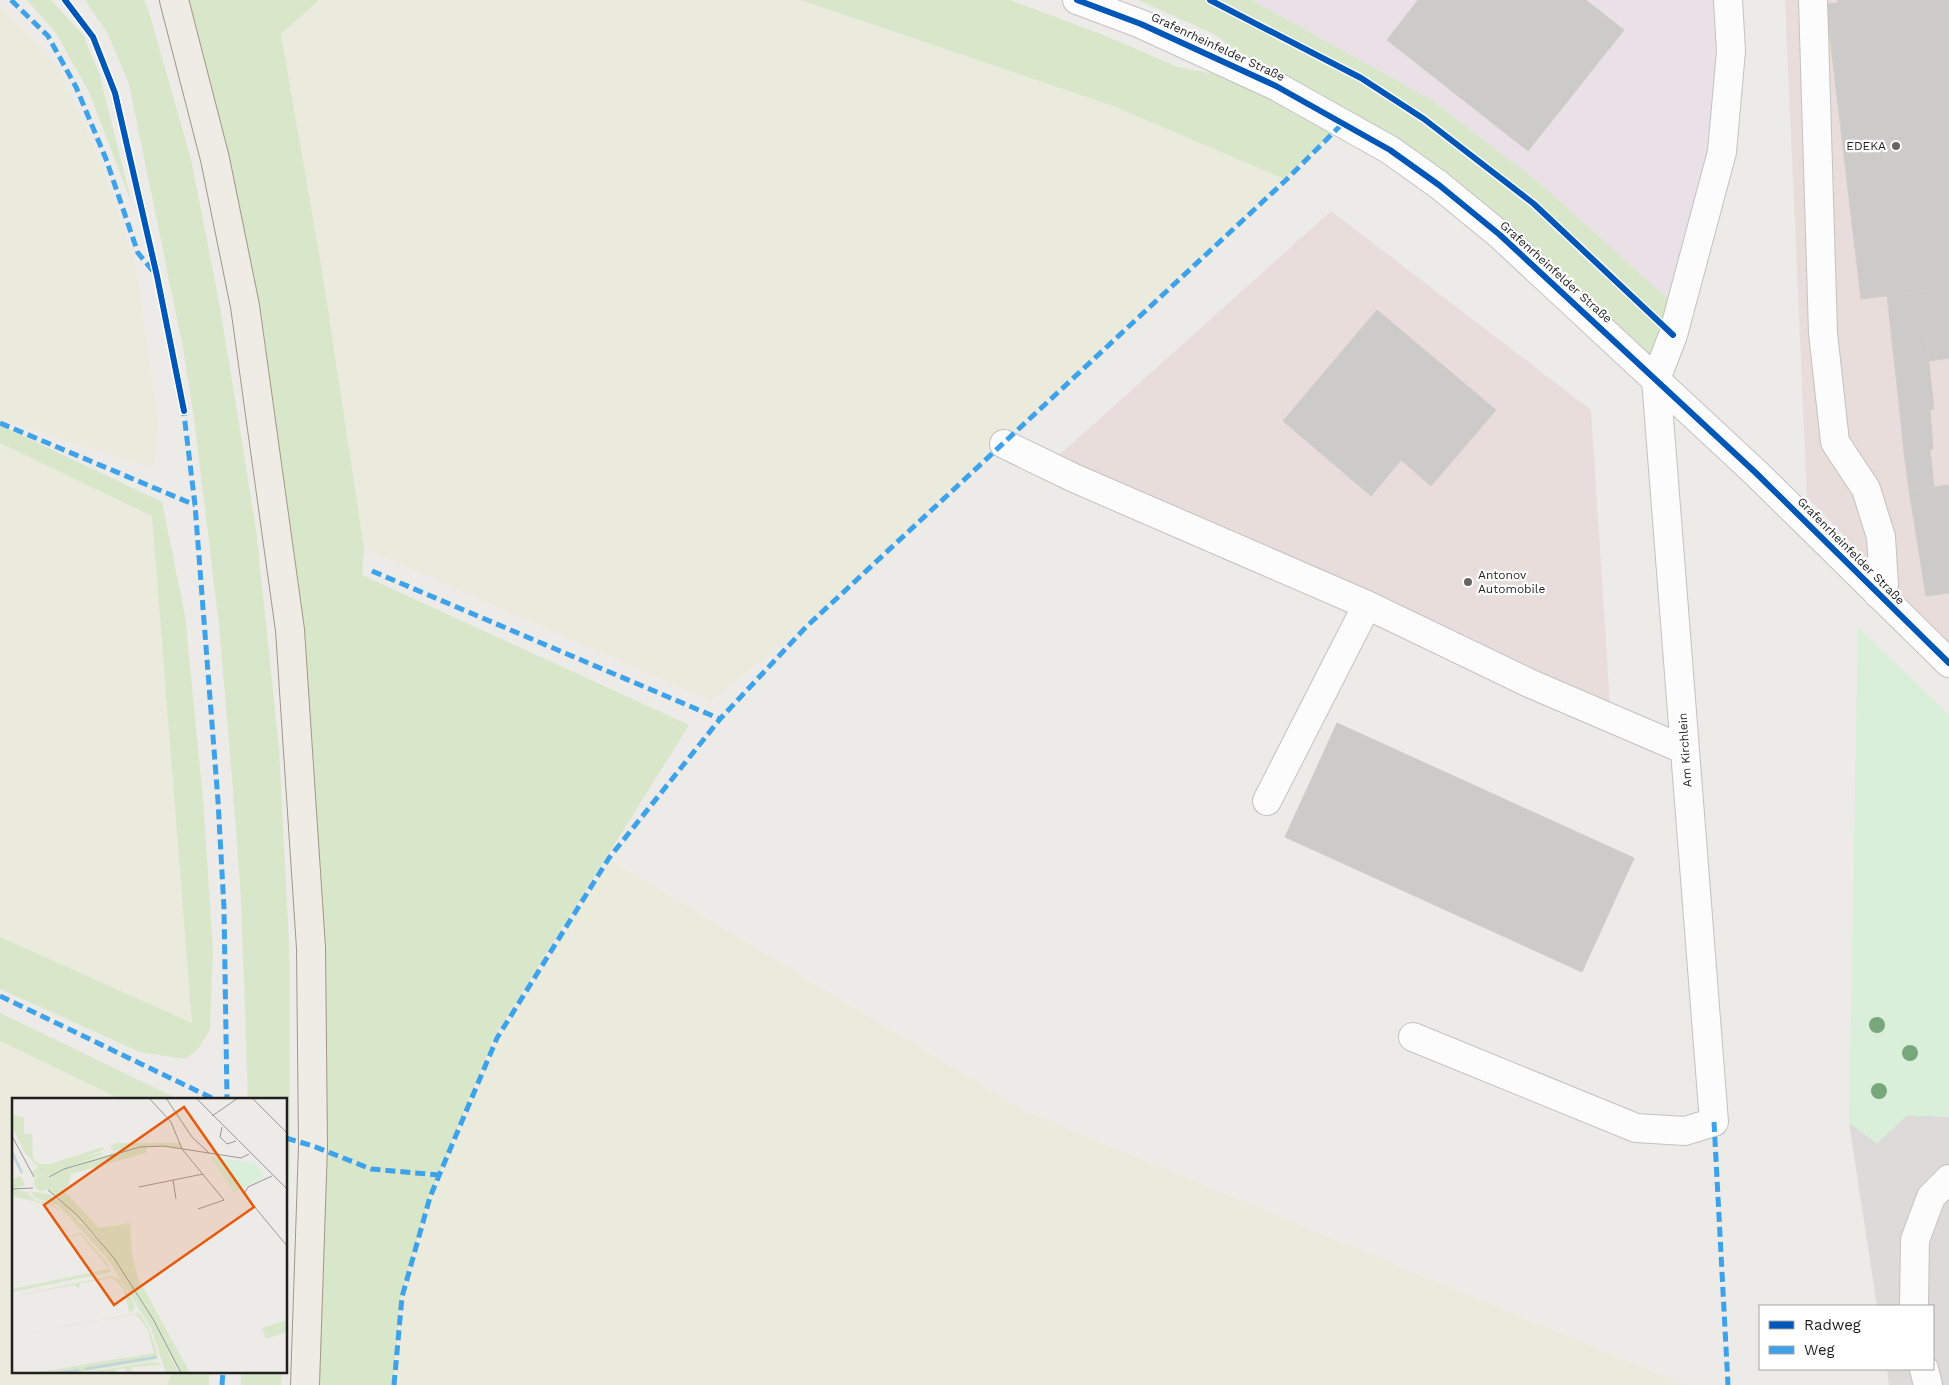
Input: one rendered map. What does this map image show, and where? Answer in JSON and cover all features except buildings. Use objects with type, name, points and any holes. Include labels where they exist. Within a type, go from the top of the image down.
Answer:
[{"type":"main road","points":[[174,0],[215,159],[245,306],[290,630],[311,948],[313,1146],[305,1385]]},
{"type":"street","name":"Grafenrheinfelder Straße","points":[[1077,0],[1141,24],[1276,86],[1390,150],[1439,185],[1500,236],[1656,379],[1784,500],[1949,663]]},
{"type":"street","points":[[1656,379],[1673,335],[1722,152],[1731,51],[1728,0]]},
{"type":"street","points":[[1813,0],[1823,333],[1835,442],[1866,489],[1881,537],[1884,584],[1878,594]]},
{"type":"street","name":"Am Kirchlein","points":[[1413,1036],[1636,1128],[1685,1131],[1714,1122],[1656,379]]},
{"type":"street","points":[[1004,444],[1074,478],[1367,606],[1529,683],[1685,750]]},
{"type":"street","points":[[1267,801],[1367,606]]},
{"type":"street","points":[[1914,1305],[1915,1240],[1931,1197],[1949,1179]]},
{"type":"street","points":[[1924,1370],[1928,1385]]},
{"type":"shaded area","points":[[319,0],[800,0],[1111,105],[1284,179],[804,627],[711,701],[364,548],[323,277],[281,34]]},
{"type":"shaded area","points":[[1252,0],[1739,0],[1679,309],[1538,182],[1433,101]]},
{"type":"shaded area","points":[[1785,0],[1949,0],[1949,645],[1807,497]]},
{"type":"shaded area","points":[[0,6],[35,40],[61,73],[98,156],[136,269],[158,423],[153,468],[0,419]]},
{"type":"shaded area","name":"Antonov Automobile","points":[[1331,211],[1591,410],[1610,705],[1056,458]]},
{"type":"shaded area","points":[[0,443],[152,516],[192,1023],[0,937]]},
{"type":"shaded area","points":[[611,860],[1022,1110],[1684,1385],[395,1385],[403,1297],[431,1197],[499,1037]]},
{"type":"shaded area","points":[[0,1041],[119,1098],[12,1098],[12,1372],[173,1372],[167,1385],[0,1385]]},
{"type":"shaded area","points":[[1907,1115],[1949,1117],[1949,1385],[1889,1385],[1887,1370],[1934,1370],[1934,1305],[1877,1305],[1849,1123],[1877,1143]]},
{"type":"green space","points":[[27,0],[51,0],[83,35],[99,73],[132,204],[89,92],[56,33]]},
{"type":"green space","points":[[85,0],[144,0],[191,159],[220,307],[256,529],[279,748],[289,945],[290,1149],[288,1200],[288,1098],[248,1098],[241,897],[231,765],[219,625],[194,418],[183,348],[129,84],[108,34]]},
{"type":"green space","points":[[176,0],[319,0],[281,34],[323,277],[364,548],[362,575],[689,725],[494,1037],[439,1174],[416,1172],[439,1175],[429,1197],[401,1297],[393,1385],[305,1385],[313,1146],[366,1166],[314,1144],[291,631]]},
{"type":"green space","points":[[800,0],[1010,0],[1106,36],[1178,67],[1277,86],[1216,35],[1138,0],[1252,0],[1433,101],[1538,182],[1679,309],[1655,377],[1343,123],[1284,179],[1111,105]]},
{"type":"green space","points":[[0,425],[162,502],[185,616],[203,799],[213,951],[210,1029],[198,1049],[185,1059],[140,1052],[0,989],[0,937],[192,1023],[152,516],[0,443]]},
{"type":"green space","points":[[1858,627],[1949,715],[1949,1117],[1907,1115],[1877,1143],[1849,1123]]},
{"type":"green space","points":[[0,1013],[175,1098],[119,1098],[0,1041]]},
{"type":"green space","points":[[173,1372],[209,1372],[209,1385],[167,1385]]},
{"type":"green space","points":[[241,1372],[282,1372],[281,1385],[241,1385]]},
{"type":"marked path","points":[[11,0],[48,36],[76,87],[106,159],[138,253],[153,271]]},
{"type":"marked path","points":[[394,1385],[402,1297],[430,1197],[497,1038],[609,858],[720,719],[806,627],[1286,180],[1344,122]]},
{"type":"marked path","points":[[183,406],[195,505],[218,801],[224,908],[227,1098]]},
{"type":"marked path","points":[[0,423],[195,505]]},
{"type":"marked path","points":[[372,571],[720,719]]},
{"type":"marked path","points":[[0,996],[212,1098]]},
{"type":"marked path","points":[[1714,1122],[1728,1385]]},
{"type":"marked path","points":[[288,1139],[313,1146],[371,1169],[439,1175]]},
{"type":"marked path","points":[[222,1385],[223,1372]]},
{"type":"cycle path","points":[[65,0],[93,37],[115,93],[157,276],[184,411]]},
{"type":"cycle path","points":[[1077,0],[1141,24],[1276,86],[1390,150],[1439,185],[1500,235],[1756,473],[1949,663]]},
{"type":"cycle path","points":[[1210,0],[1361,78],[1424,119],[1534,204],[1673,335]]},
{"type":"place","name":"EDEKA","points":[[1896,146]]},
{"type":"place","name":"Antonov Automobile","points":[[1468,582]]}]
